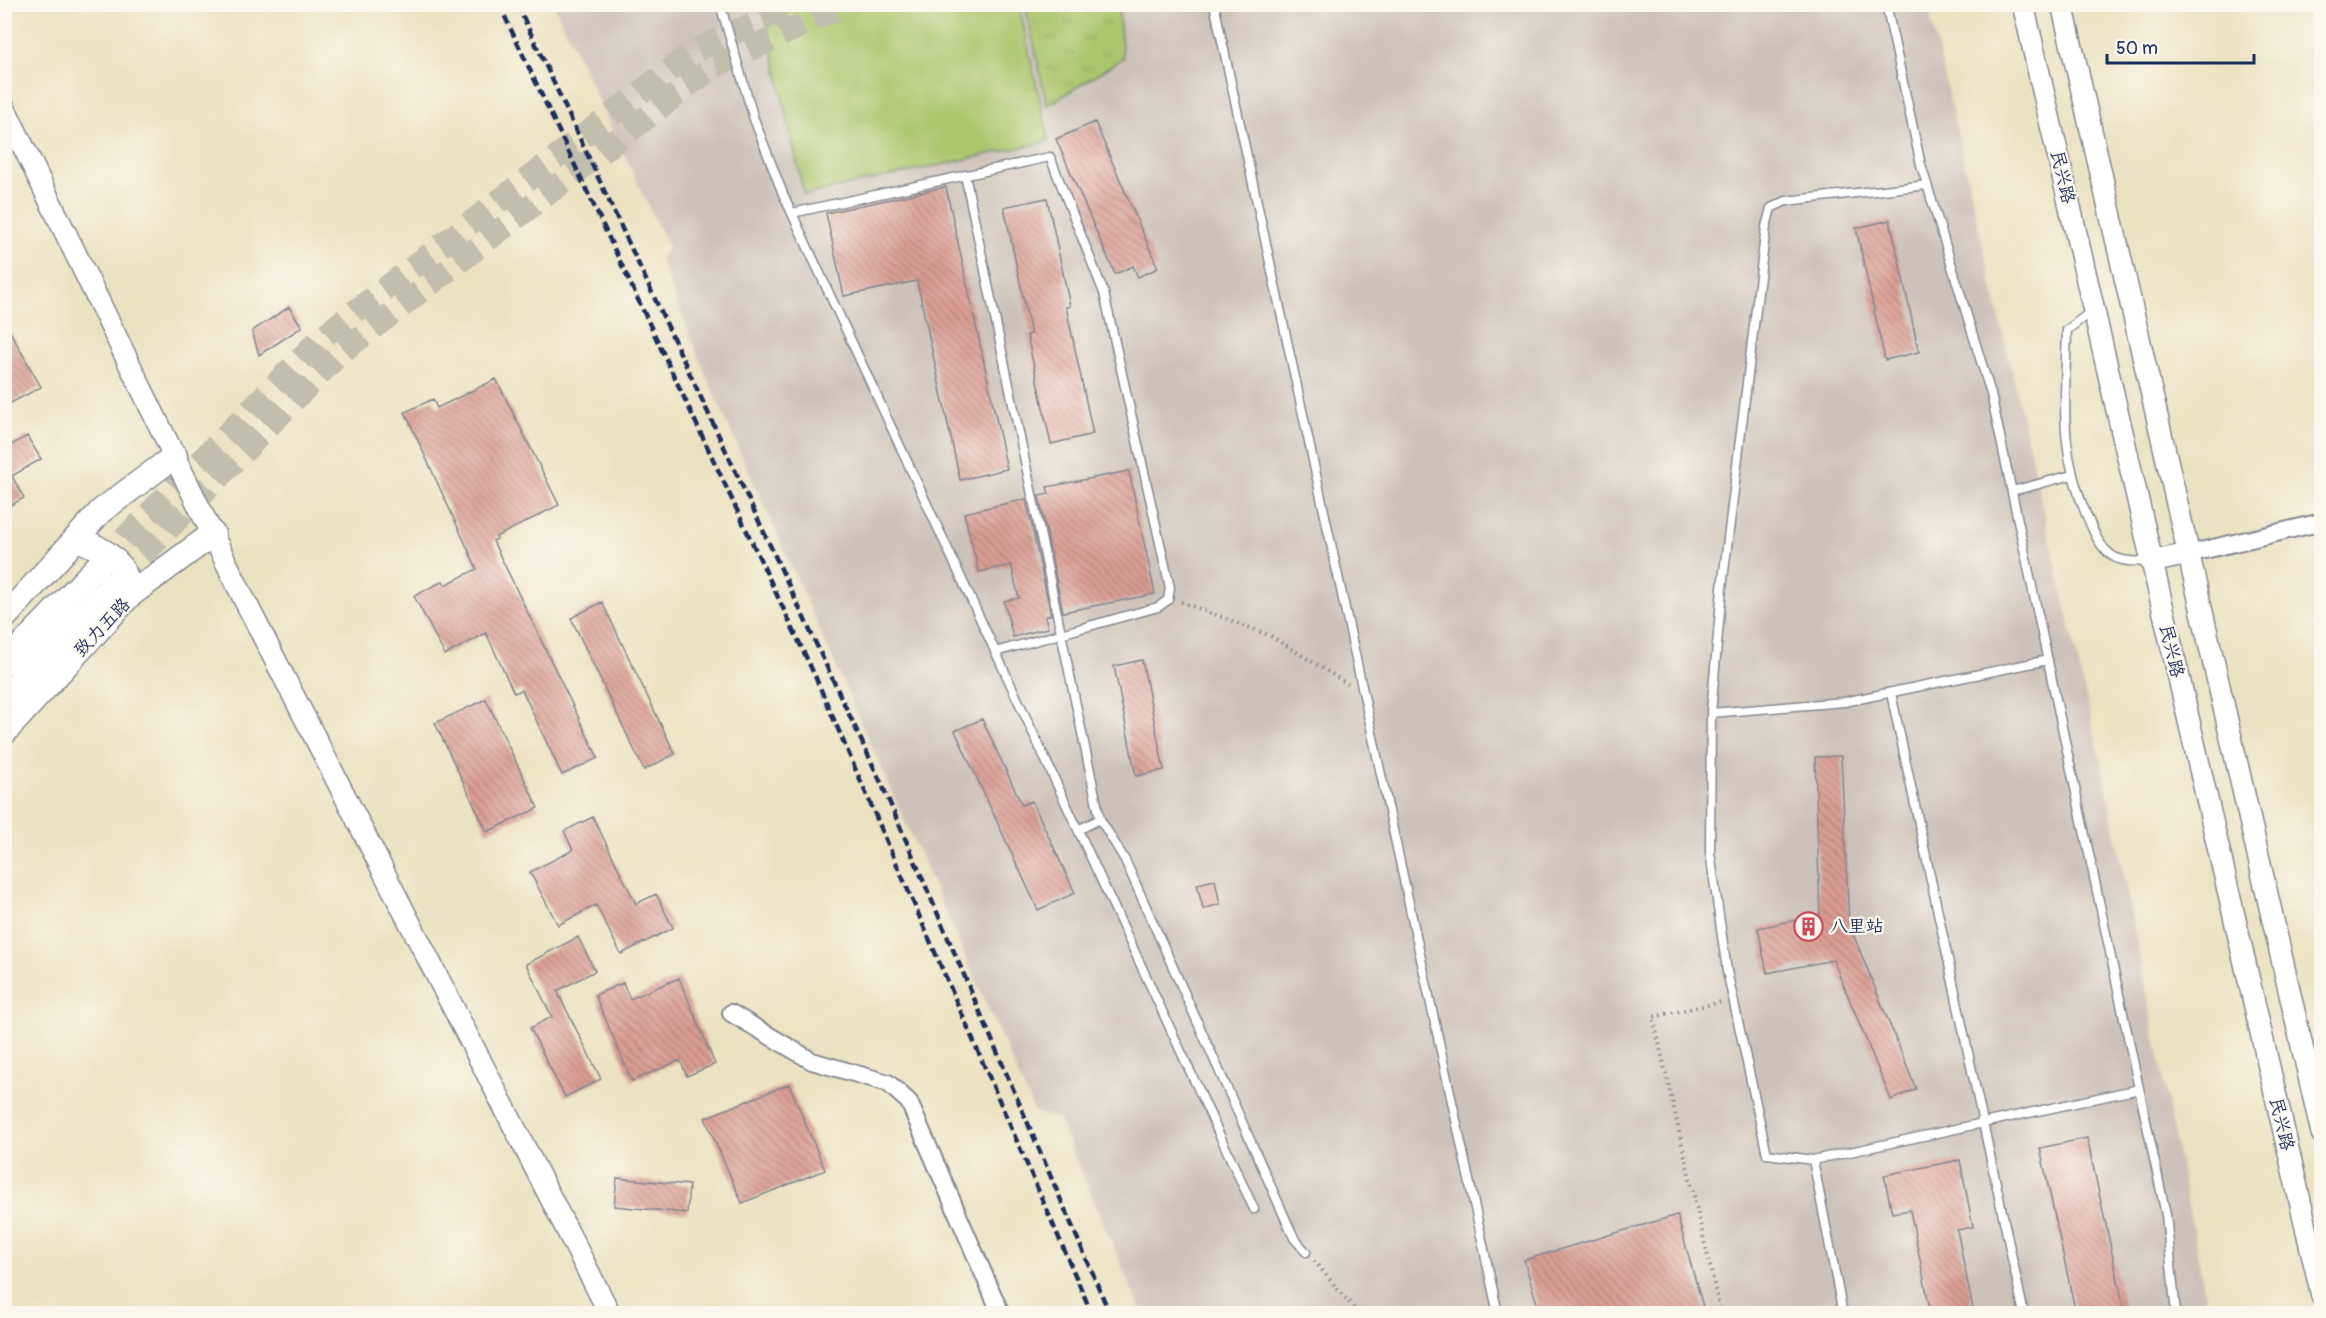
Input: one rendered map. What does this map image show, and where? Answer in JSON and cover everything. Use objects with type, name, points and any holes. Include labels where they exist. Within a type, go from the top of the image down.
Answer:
[{"type":"main road","points":[[4,618],[101,511],[175,456]]},
{"type":"main road","name":"致力五路","points":[[4,733],[124,588],[213,534]]},
{"type":"main road","points":[[4,698],[129,582],[114,558],[103,549],[76,539]]},
{"type":"main road","points":[[4,664],[99,565]]},
{"type":"street","name":"民兴路","points":[[2023,4],[2151,562],[2312,1212],[2322,1296]]},
{"type":"street","name":"民兴路","points":[[2062,4],[2322,1133]]},
{"type":"street","points":[[4,107],[213,534],[610,1314]]},
{"type":"street","points":[[2151,562],[2322,522]]},
{"type":"street","points":[[731,1013],[812,1061],[888,1083],[909,1102],[1001,1314]]},
{"type":"lane","points":[[720,4],[754,119],[792,213],[1254,1209]]},
{"type":"lane","points":[[1214,4],[1498,1314]]},
{"type":"lane","points":[[1886,4],[1927,185],[1991,394],[2166,1215],[2176,1314]]},
{"type":"lane","points":[[792,213],[1050,157],[1104,293],[1170,588],[1168,600],[1158,607],[995,652]]},
{"type":"lane","points":[[965,175],[1100,819],[1125,860],[1294,1238],[1306,1252]]},
{"type":"lane","points":[[1927,185],[1786,201],[1771,208],[1766,227],[1722,588],[1711,713],[1710,852],[1733,999],[1767,1154],[1813,1160],[2139,1089]]},
{"type":"lane","points":[[2093,309],[2067,330],[2064,435],[2072,475],[2099,544],[2112,557],[2128,561],[2151,562]]},
{"type":"lane","points":[[2012,491],[2072,475]]},
{"type":"lane","points":[[1711,713],[1844,702],[2048,660]]},
{"type":"lane","points":[[1891,693],[2024,1314]]},
{"type":"lane","points":[[1078,830],[1100,819]]},
{"type":"lane","points":[[1813,1160],[1844,1314]]},
{"type":"path","points":[[1168,600],[1191,603],[1269,635],[1320,669],[1363,692]]},
{"type":"path","points":[[1721,1314],[1653,1017],[1733,999]]},
{"type":"path","points":[[1306,1252],[1359,1314]]},
{"type":"shaded area","points":[[554,5],[1928,5],[2103,770],[2209,1313],[1142,1313],[1058,1118],[1035,1113],[705,373],[660,260],[668,247]]},
{"type":"green space","points":[[763,5],[1019,5],[1049,141],[804,195]]},
{"type":"green space","points":[[1025,5],[1118,5],[1123,58],[1047,106]]},
{"type":"building","points":[[1095,122],[1158,268],[1138,277],[1133,266],[1115,274],[1056,139]]},
{"type":"building","points":[[946,187],[1007,469],[960,480],[917,281],[844,296],[826,213]]},
{"type":"building","points":[[1047,198],[1070,306],[1066,307],[1093,434],[1051,444],[1027,335],[1031,334],[1004,207]]},
{"type":"building","points":[[1890,220],[1919,352],[1885,360],[1856,228]]},
{"type":"building","points":[[289,307],[302,327],[259,355],[252,331]]},
{"type":"building","points":[[4,321],[41,387],[9,404],[4,396]]},
{"type":"building","points":[[496,379],[559,505],[496,537],[497,539],[493,541],[598,758],[562,775],[522,690],[514,693],[486,633],[445,655],[414,596],[443,581],[445,585],[477,569],[405,412],[433,399],[437,408]]},
{"type":"building","points":[[27,436],[41,459],[12,476],[24,498],[4,509],[4,449]]},
{"type":"building","points":[[1129,471],[1155,594],[1063,612],[1039,496],[1049,494],[1047,487]]},
{"type":"building","points":[[1026,499],[1051,615],[1045,616],[1048,628],[1013,637],[1004,601],[1019,598],[1011,565],[979,572],[964,513]]},
{"type":"building","points":[[602,602],[675,754],[644,770],[571,618]]},
{"type":"building","points":[[1142,660],[1164,770],[1136,776],[1114,666]]},
{"type":"building","points":[[486,699],[538,808],[487,832],[435,723]]},
{"type":"building","points":[[982,719],[1022,805],[1032,801],[1075,893],[1038,910],[955,731]]},
{"type":"building","name":"八里站","points":[[1841,756],[1849,924],[1916,1089],[1891,1100],[1833,960],[1767,973],[1758,928],[1820,915],[1815,757]]},
{"type":"building","points":[[593,817],[636,904],[656,894],[673,928],[621,954],[596,905],[558,925],[530,872],[573,850],[564,831]]},
{"type":"building","points":[[1215,880],[1220,904],[1203,909],[1197,884]]},
{"type":"building","points":[[578,937],[595,971],[557,991],[601,1079],[565,1097],[530,1028],[552,1017],[526,964]]},
{"type":"building","points":[[679,978],[715,1064],[687,1076],[680,1060],[632,1081],[595,995],[623,983],[630,999]]},
{"type":"building","points":[[789,1084],[825,1170],[742,1203],[705,1118]]},
{"type":"building","points":[[2087,1138],[2124,1308],[2097,1314],[2076,1314],[2040,1148]]},
{"type":"building","points":[[1960,1160],[1973,1227],[1957,1230],[1974,1314],[1931,1314],[1910,1210],[1892,1213],[1884,1175]]},
{"type":"building","points":[[617,1178],[689,1185],[687,1213],[614,1206]]},
{"type":"building","points":[[1677,1215],[1705,1314],[1540,1314],[1524,1260]]},
{"type":"tunnel","points":[[99,565],[321,338],[693,52],[794,4]]},
{"type":"tunnel","points":[[117,581],[339,354],[711,68],[846,4]]},
{"type":"railway","points":[[499,4],[815,676],[1092,1314]]},
{"type":"railway","points":[[517,4],[883,787],[1110,1314]]},
{"type":"place","name":"八里站","points":[[1809,926]]}]
